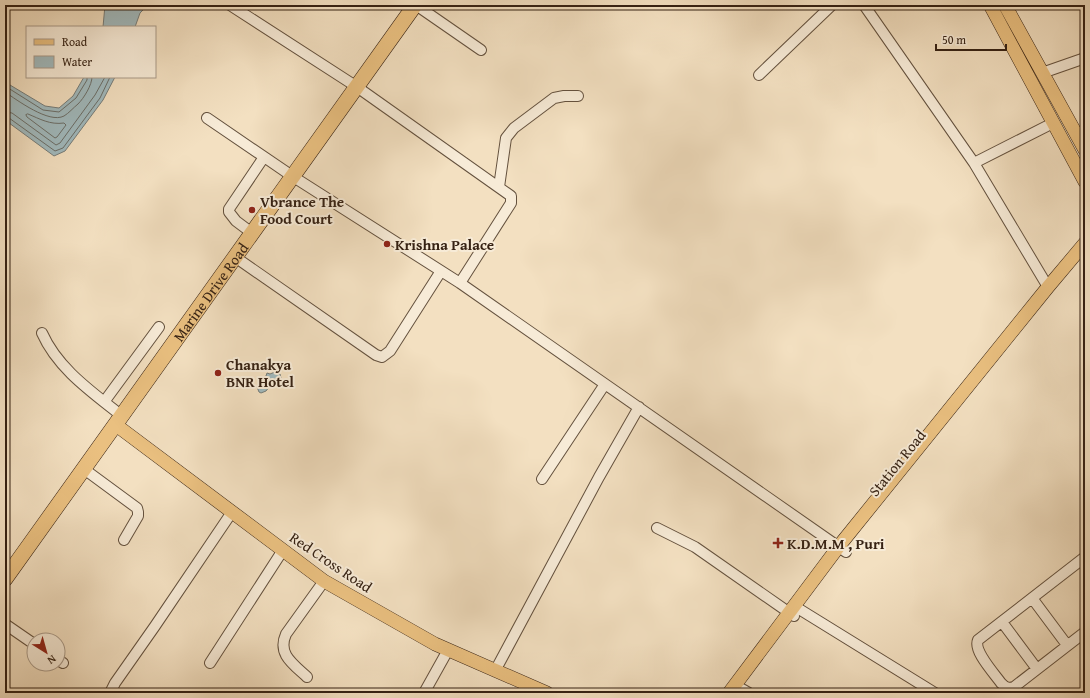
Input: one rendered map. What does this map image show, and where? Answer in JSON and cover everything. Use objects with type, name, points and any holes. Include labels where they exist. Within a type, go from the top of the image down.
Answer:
[{"type":"highway","name":"Marine Drive Road","points":[[5,579],[415,5]]},
{"type":"main road","points":[[990,5],[1085,182]]},
{"type":"main road","points":[[1005,5],[1085,150]]},
{"type":"main road","points":[[843,549],[1048,287],[1085,243]]},
{"type":"main road","name":"Station Road","points":[[743,692],[794,613],[843,549],[1052,294],[1085,256]]},
{"type":"main road","name":"Red Cross Road","points":[[119,421],[232,512],[324,580],[434,644],[547,693]]},
{"type":"main road","points":[[729,693],[794,613]]},
{"type":"street","points":[[230,5],[357,87],[511,196],[511,203],[460,283]]},
{"type":"street","points":[[415,5],[481,50]]},
{"type":"street","points":[[759,75],[832,5]]},
{"type":"street","points":[[864,5],[974,163],[1048,287]]},
{"type":"street","points":[[1042,72],[1085,58]]},
{"type":"street","points":[[499,187],[506,138],[514,128],[554,98],[578,96]]},
{"type":"street","points":[[207,118],[292,176],[460,283],[843,549]]},
{"type":"street","points":[[974,163],[1053,123]]},
{"type":"street","points":[[252,233],[236,221],[229,212],[229,209],[264,157]]},
{"type":"street","points":[[235,257],[376,355],[382,357],[390,351],[441,271]]},
{"type":"street","points":[[104,402],[159,328]]},
{"type":"street","points":[[42,333],[54,354],[66,368],[104,402],[119,421]]},
{"type":"street","points":[[542,479],[605,384]]},
{"type":"street","points":[[495,670],[595,484],[639,407]]},
{"type":"street","points":[[84,469],[137,508],[138,516],[124,540]]},
{"type":"street","points":[[110,693],[115,683],[232,512]]},
{"type":"street","points":[[657,528],[695,547],[794,613],[935,693]]},
{"type":"street","points":[[210,663],[284,550]]},
{"type":"street","points":[[1085,558],[978,640],[976,644],[977,650],[1001,683],[1005,687],[1009,688],[1014,687],[1085,632]]},
{"type":"street","points":[[307,677],[289,660],[283,649],[283,641],[286,634],[324,580]]},
{"type":"street","points":[[1032,598],[1067,645]]},
{"type":"street","points":[[1002,622],[1037,669]]},
{"type":"street","points":[[5,624],[26,638]]},
{"type":"street","points":[[424,693],[448,650]]},
{"type":"water","points":[[105,5],[148,5],[140,13],[135,26],[103,26]]},
{"type":"water","points":[[83,78],[114,78],[103,100],[65,151],[54,156],[5,120],[5,82],[45,106],[59,108],[73,96]]},
{"type":"water","points":[[275,372],[280,374],[281,378],[279,381],[274,381],[266,391],[261,393],[259,392],[257,387],[267,373],[270,374]]},
{"type":"place","name":"Vbrance The Food Court","points":[[252,210]]},
{"type":"place","name":"Krishna Palace","points":[[387,244]]},
{"type":"place","name":"Chanakya BNR Hotel","points":[[218,373]]},
{"type":"place","name":"K.D.M.M , Puri","points":[[778,543]]}]
